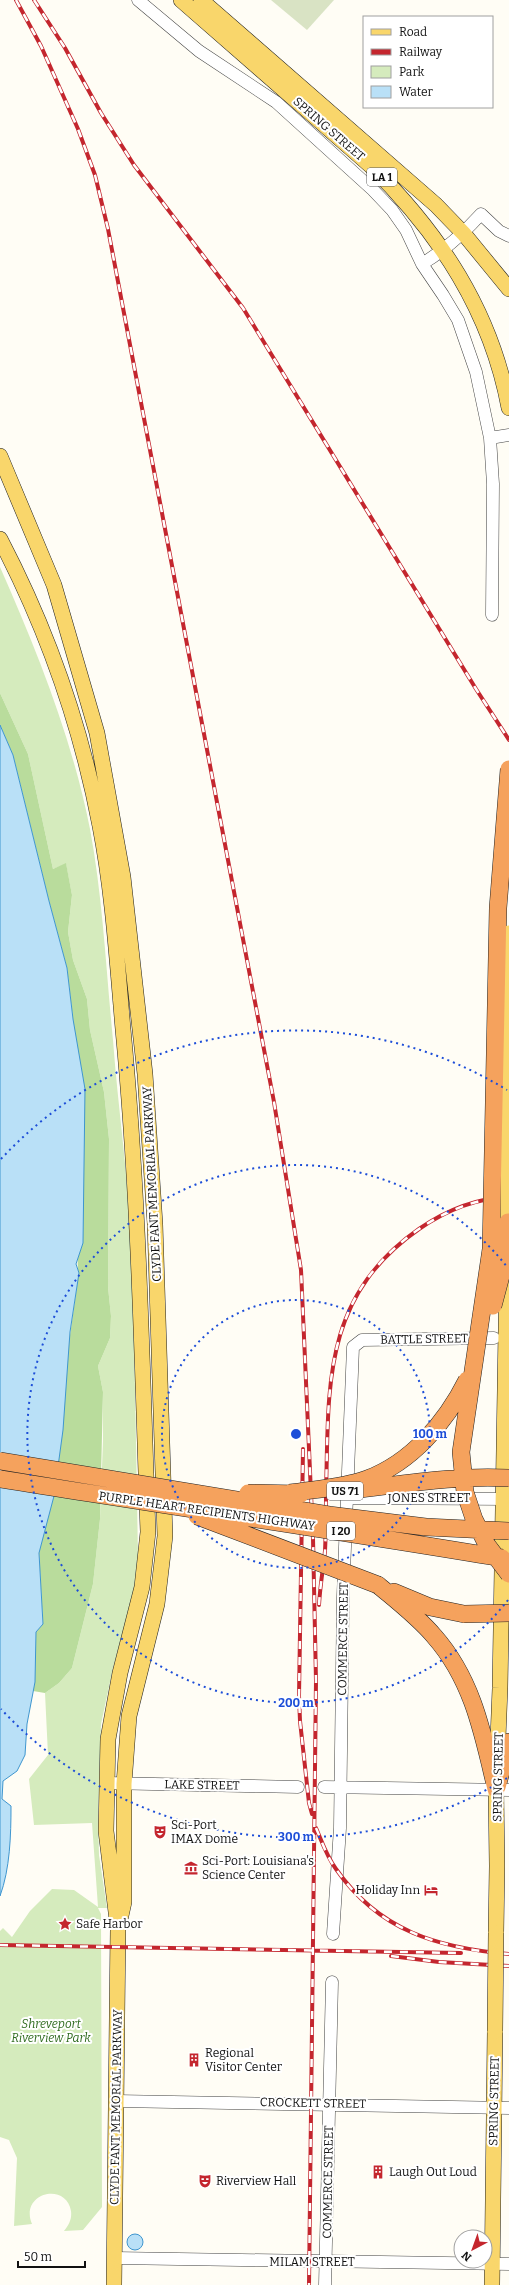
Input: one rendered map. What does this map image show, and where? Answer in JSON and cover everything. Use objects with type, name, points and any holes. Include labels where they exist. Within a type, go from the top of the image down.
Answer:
[{"type":"highway","points":[[509,769],[498,908],[491,1249],[461,1452],[464,1492],[474,1519],[487,1545],[509,1574]]},
{"type":"highway","points":[[290,1493],[367,1479],[410,1454],[438,1425],[460,1393],[485,1338],[502,1272],[508,1222]]},
{"type":"highway","name":"PURPLE HEART RECIPIENTS HIGHWAY","points":[[0,1461],[176,1499],[340,1530],[509,1559]]},
{"type":"highway","name":"US 71","points":[[176,1499],[290,1493],[316,1494],[483,1476],[506,1471]]},
{"type":"highway","name":"PURPLE HEART RECIPIENTS HIGHWAY","points":[[0,1479],[426,1527],[509,1532]]},
{"type":"highway","points":[[176,1499],[430,1607],[464,1614],[509,1613]]},
{"type":"highway","points":[[378,1585],[434,1636],[461,1674],[480,1720],[502,1789]]},
{"type":"highway","points":[[502,1789],[509,1742]]},
{"type":"main road","name":"SPRING STREET","points":[[181,0],[371,166],[413,209],[444,250],[465,287],[491,340],[502,376],[509,408]]},
{"type":"main road","name":"SPRING STREET","points":[[201,0],[405,177],[464,234],[509,289]]},
{"type":"main road","name":"CLYDE FANT MEMORIAL PARKWAY","points":[[0,456],[54,585],[97,733],[124,877],[146,1074],[155,1224],[166,1536],[157,1604],[129,1716],[124,1784],[124,1902],[118,1929]]},
{"type":"main road","name":"CLYDE FANT MEMORIAL PARKWAY","points":[[0,539],[38,620],[59,673],[80,738],[92,788],[110,889],[131,1108],[137,1224],[148,1532],[142,1587],[113,1705],[108,1739],[106,1783],[106,1831],[109,1867],[118,1929],[114,2285]]},
{"type":"main road","name":"SPRING STREET","points":[[492,2229],[496,1933],[502,1789],[500,1680],[506,1499],[509,933]]},
{"type":"main road","name":"SPRING STREET","points":[[492,2269],[492,2285]]},
{"type":"street","points":[[138,0],[199,51],[276,102],[373,190],[392,210],[406,230],[422,264],[458,320],[476,372],[490,438],[493,484],[492,615]]},
{"type":"street","points":[[422,264],[444,250],[464,234],[481,214],[499,231],[509,236]]},
{"type":"street","points":[[490,438],[509,435]]},
{"type":"street","name":"BATTLE STREET","points":[[355,1344],[362,1340],[494,1338]]},
{"type":"street","name":"COMMERCE STREET","points":[[333,1934],[341,1787],[343,1597],[348,1498],[352,1352],[355,1344]]},
{"type":"street","name":"JONES STREET","points":[[348,1498],[506,1499]]},
{"type":"street","name":"LAKE STREET","points":[[106,1783],[298,1787]]},
{"type":"street","points":[[324,1787],[502,1789]]},
{"type":"street","name":"COMMERCE STREET","points":[[325,2285],[332,1982]]},
{"type":"street","name":"CROCKETT STREET","points":[[117,2101],[329,2103],[509,2108]]},
{"type":"street","name":"MILAM STREET","points":[[115,2258],[453,2264]]},
{"type":"street","name":"MILAM STREET","points":[[493,2264],[509,2264]]},
{"type":"green space","points":[[271,0],[334,0],[307,30]]},
{"type":"green space","name":"Shreveport Riverview Park","points":[[0,567],[52,695],[74,761],[90,829],[101,908],[128,1191],[131,1242],[138,1555],[135,1590],[113,1668],[101,1724],[98,1817],[99,1855],[107,1908],[98,1908],[101,1914],[102,2207],[83,2230],[64,2231],[70,2222],[71,2211],[67,2202],[61,2196],[53,2194],[37,2198],[32,2205],[30,2213],[32,2224],[14,2226],[17,2158],[9,2140],[0,2137],[0,1931],[3,1928],[12,1937],[30,1911],[52,1889],[74,1890],[98,1907],[92,1823],[34,1825],[29,1779],[48,1755],[45,1693],[59,1683],[72,1668],[93,1584],[100,1519],[103,1441],[103,1392],[98,1366],[110,1338],[111,1316],[108,1287],[109,1139],[104,1092],[90,1030],[87,999],[73,960],[68,932],[72,895],[66,864],[53,869],[28,754],[0,693]]},
{"type":"green space","points":[[0,693],[28,754],[53,869],[66,863],[72,895],[68,932],[73,960],[87,999],[90,1030],[104,1092],[109,1139],[108,1287],[111,1316],[110,1338],[98,1366],[103,1392],[100,1519],[93,1584],[72,1668],[59,1683],[45,1693],[33,1691],[36,1632],[43,1624],[39,1553],[78,1279],[73,1019],[67,968],[13,755],[0,725]]},
{"type":"water","points":[[0,725],[13,755],[67,968],[73,1019],[85,1089],[83,1243],[76,1264],[79,1273],[70,1332],[63,1430],[54,1496],[39,1553],[43,1624],[36,1632],[35,1682],[27,1724],[25,1755],[17,1771],[3,1781],[2,1799],[11,1806],[11,1828],[8,1863],[0,1896]]},
{"type":"water","points":[[135,2234],[142,2239],[143,2242],[138,2249],[135,2250],[128,2245],[127,2242],[132,2235]]},
{"type":"railway","points":[[16,0],[41,46],[78,129],[95,175],[108,229],[274,1102],[301,1270],[313,1538],[316,1681],[309,2285]]},
{"type":"railway","points":[[34,0],[65,48],[101,113],[134,165],[243,308],[476,689],[509,740]]},
{"type":"railway","points":[[319,1605],[325,1551],[328,1417],[331,1381],[337,1347],[347,1315],[364,1284],[387,1256],[419,1229],[450,1211],[485,1200],[509,1197]]},
{"type":"railway","points":[[303,1449],[299,1696],[300,1721],[309,1803],[312,1814]]},
{"type":"railway","points":[[316,1828],[336,1869],[353,1890],[371,1908],[391,1922],[434,1941],[458,1947],[509,1954]]},
{"type":"railway","points":[[0,1945],[461,1953]]},
{"type":"railway","points":[[391,1956],[439,1962],[509,1966]]},
{"type":"place","name":"Sci-Port IMAX Dome","points":[[160,1832]]},
{"type":"place","name":"Sci-Port: Louisiana's Science Center","points":[[191,1868]]},
{"type":"place","name":"Holiday Inn","points":[[431,1890]]},
{"type":"place","name":"Safe Harbor","points":[[65,1924]]},
{"type":"place","name":"Regional Visitor Center","points":[[194,2060]]},
{"type":"place","name":"Laugh Out Loud","points":[[378,2172]]},
{"type":"place","name":"Riverview Hall","points":[[205,2181]]}]
